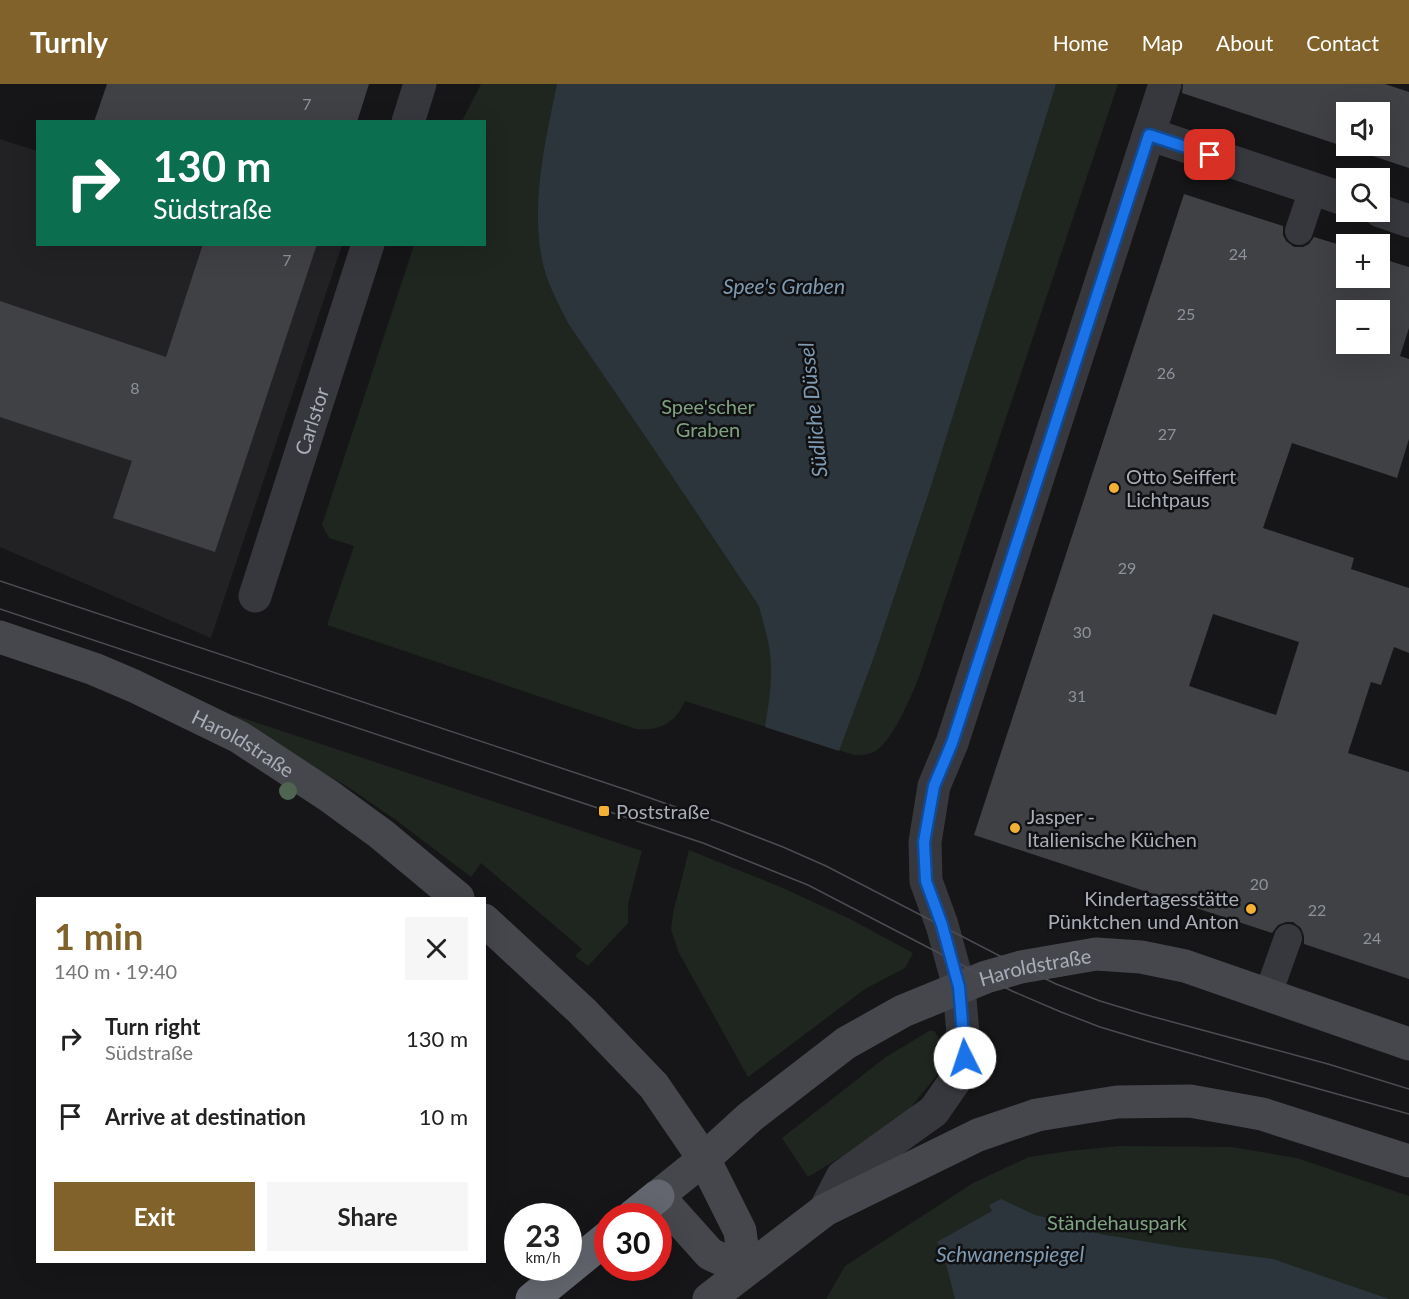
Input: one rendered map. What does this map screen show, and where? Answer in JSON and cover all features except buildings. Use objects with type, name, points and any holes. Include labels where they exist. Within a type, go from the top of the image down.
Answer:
[{"type":"highway","points":[[649,1203],[658,1196]]},
{"type":"highway","points":[[532,1299],[594,1248]]},
{"type":"main road","name":"Haroldstraße","points":[[0,637],[94,669],[239,737],[330,795],[457,897]]},
{"type":"main road","points":[[486,922],[582,1011],[654,1086],[704,1158],[740,1231],[745,1270]]},
{"type":"main road","name":"Haroldstraße","points":[[658,1196],[750,1117],[846,1043],[903,1011],[959,987],[1021,967],[1096,954],[1141,957],[1185,966],[1409,1044]]},
{"type":"main road","points":[[714,1297],[745,1270],[825,1210],[978,1135],[1037,1115],[1117,1102],[1190,1101],[1262,1114],[1409,1161]]},
{"type":"main road","points":[[658,1196],[710,1254],[745,1270]]},
{"type":"street","points":[[409,120],[420,84]]},
{"type":"street","points":[[825,1210],[842,1177],[934,1111],[954,1082],[965,1058],[959,987],[942,925],[926,881],[924,842],[934,786],[952,743],[1165,84]]},
{"type":"street","points":[[1149,135],[1336,196]]},
{"type":"street","points":[[1390,214],[1409,221]]},
{"type":"street","name":"Carlstor","points":[[255,596],[367,246]]},
{"type":"lane","points":[[1299,231],[1313,189]]},
{"type":"lane","points":[[1268,994],[1288,938]]},
{"type":"shaded area","points":[[0,139],[36,151],[36,246],[342,246],[211,638],[0,547]]},
{"type":"green space","name":"Spee'scher Graben","points":[[481,84],[1118,84],[921,671],[897,725],[874,752],[854,755],[685,701],[676,715],[665,724],[652,729],[636,729],[327,625],[354,546],[329,538],[322,525],[414,246],[486,246],[486,120],[463,120]]},
{"type":"green space","points":[[234,715],[642,851],[628,904],[628,923],[588,966],[575,956],[582,949],[481,863],[471,877],[348,787],[232,719]]},
{"type":"green space","points":[[689,850],[783,888],[850,919],[913,953],[905,968],[865,989],[748,1077],[679,953],[671,930]]},
{"type":"green space","points":[[929,1031],[934,1031],[942,1042],[937,1075],[899,1122],[808,1177],[782,1138],[886,1057]]},
{"type":"green space","name":"Ständehauspark","points":[[1120,1146],[1232,1147],[1297,1158],[1409,1196],[1409,1299],[826,1299],[845,1266],[973,1183],[1029,1157]]},
{"type":"water","name":"Spee's Graben","points":[[557,84],[1056,84],[930,489],[875,654],[839,751],[765,727],[771,658],[759,606],[568,323],[552,289],[544,268],[540,245],[538,199]]},
{"type":"water","name":"Schwanenspiegel","points":[[1001,1199],[1035,1215],[1100,1234],[1273,1259],[1389,1299],[955,1299],[943,1252],[937,1242],[992,1211],[989,1205]]},
{"type":"tram line","points":[[0,581],[721,823],[826,866],[1021,967],[1100,1001],[1328,1064],[1409,1089]]},
{"type":"tram line","points":[[0,609],[703,843],[808,885],[1012,991],[1100,1027],[1409,1114]]},
{"type":"place","name":"Otto Seiffert Lichtpaus","points":[[1114,488]]},
{"type":"place","name":"Poststraße","points":[[604,811]]},
{"type":"place","name":"Jasper - Italienische Küchen","points":[[1015,828]]},
{"type":"place","name":"Kindertagesstätte Pünktchen und Anton","points":[[1251,909]]},
{"type":"route","points":[[965,1058],[959,987],[942,925],[926,881],[924,842],[934,786],[952,743],[1149,135],[1210,155]]},
{"type":"water label","name":"Südliche Düssel","points":[[812,410]]}]
